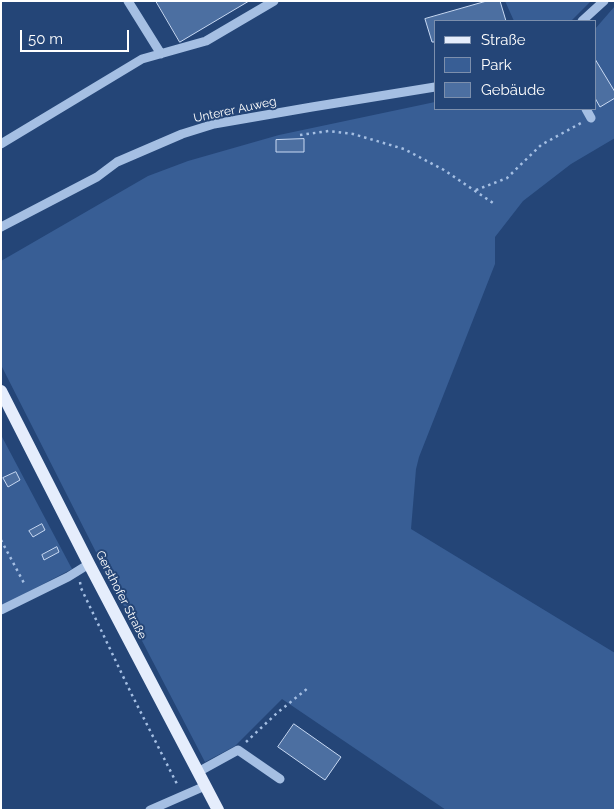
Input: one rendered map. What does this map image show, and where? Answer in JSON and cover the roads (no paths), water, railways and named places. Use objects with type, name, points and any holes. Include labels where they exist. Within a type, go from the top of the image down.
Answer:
[{"type":"main road","name":"Gersthofer Straße","points":[[1,391],[218,810]]},
{"type":"street","points":[[128,1],[161,54]]},
{"type":"street","points":[[1,144],[142,59],[206,41],[274,1]]},
{"type":"street","points":[[583,20],[604,1]]},
{"type":"street","name":"Unterer Auweg","points":[[1,227],[96,177],[117,162],[182,134],[214,124],[434,88]]},
{"type":"street","points":[[587,110],[591,118]]},
{"type":"street","points":[[1,610],[90,564]]},
{"type":"street","points":[[198,772],[238,750],[280,778]]},
{"type":"street","points":[[150,810],[205,786]]}]
